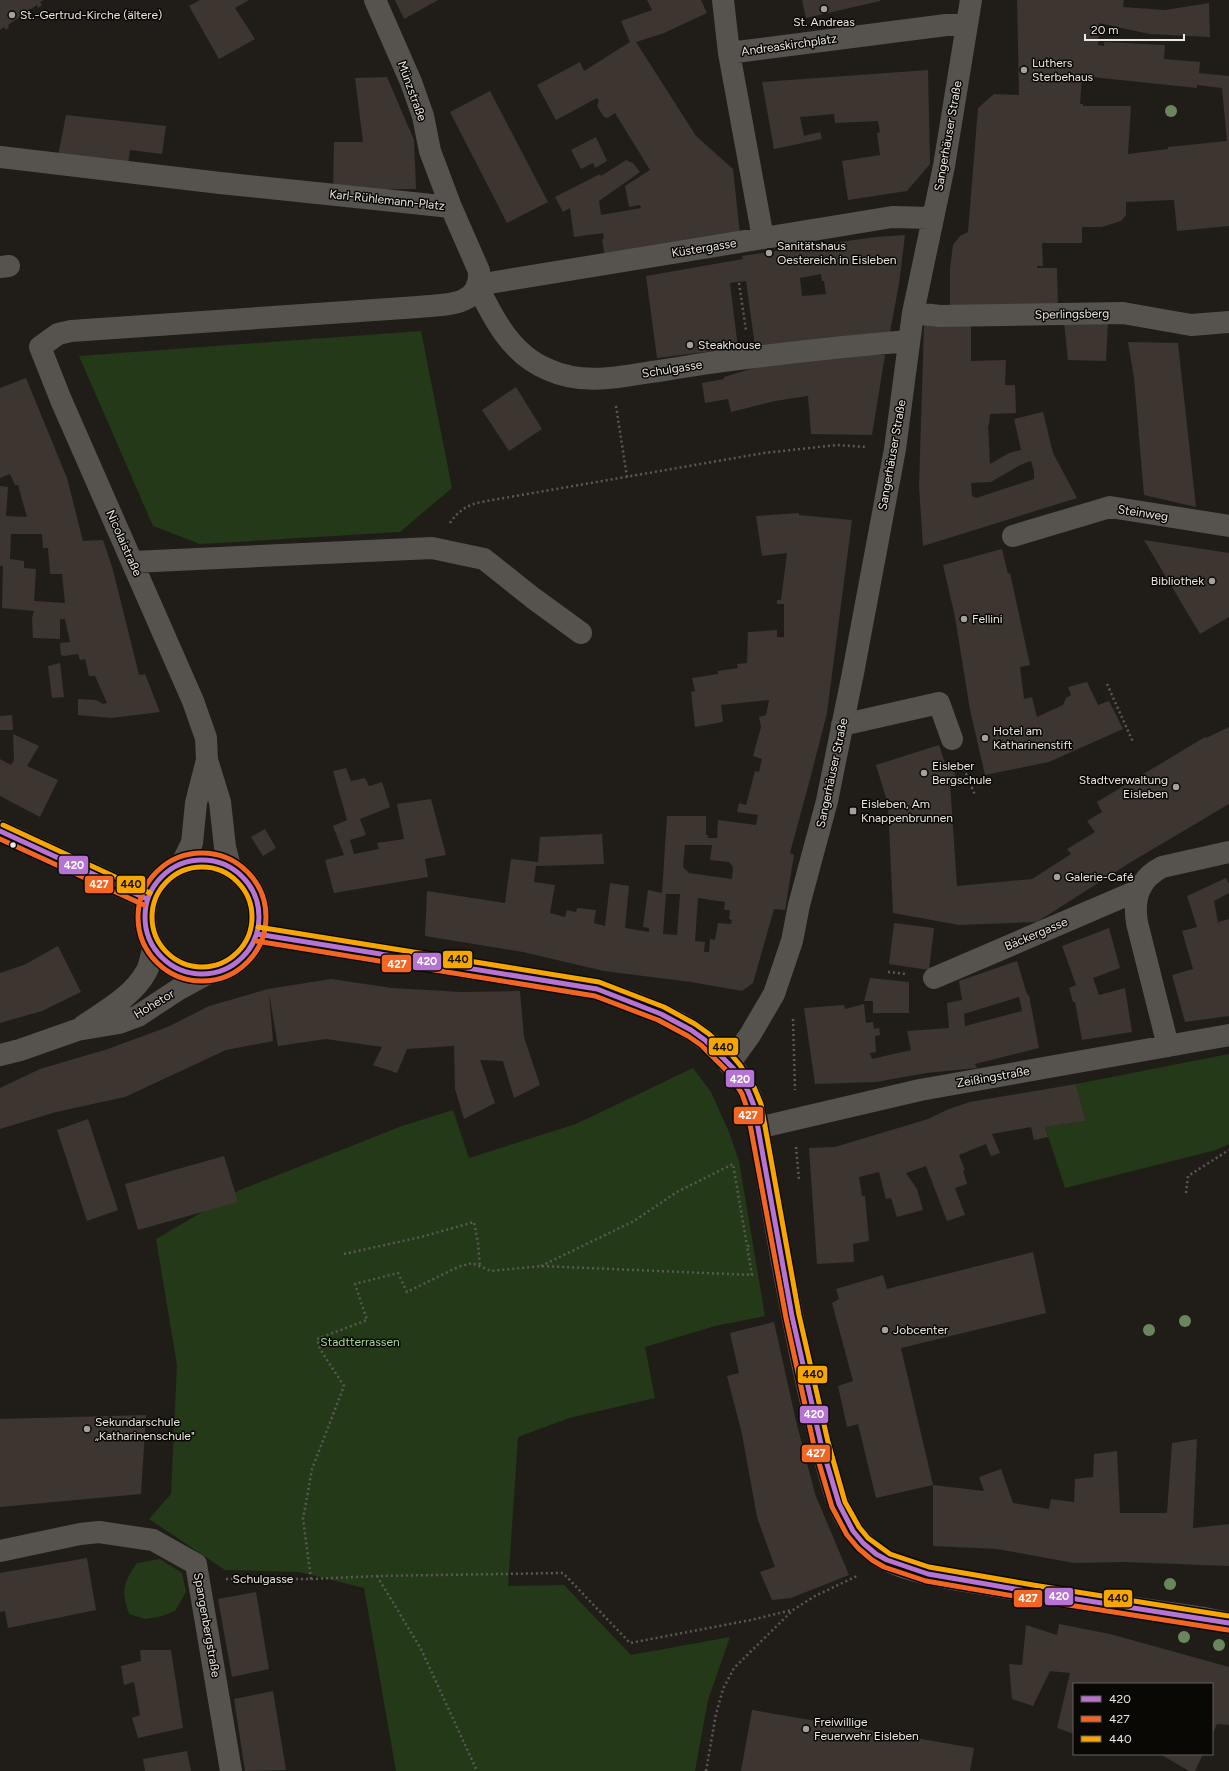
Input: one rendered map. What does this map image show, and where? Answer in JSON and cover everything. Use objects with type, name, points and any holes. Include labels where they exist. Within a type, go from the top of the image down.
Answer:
[{"type":"main road","points":[[0,832],[147,899]]},
{"type":"main road","points":[[206,860],[218,862],[230,867],[242,877],[252,889],[258,903],[259,919],[257,934],[251,947],[237,962],[219,973],[205,975],[190,974],[176,969],[163,960],[153,948],[148,937],[144,912],[147,899],[160,878],[170,869],[182,863],[206,860]]},
{"type":"main road","points":[[257,934],[597,989],[631,1001],[678,1022],[704,1038],[729,1064],[750,1096],[758,1128],[806,1383],[834,1497],[841,1512],[862,1542],[876,1554],[887,1560],[906,1567],[966,1582],[1229,1623]]},
{"type":"street","name":"Münzstraße","points":[[375,0],[411,82],[423,116],[430,151],[451,207]]},
{"type":"street","name":"Andreaskirchplatz","points":[[723,0],[729,53],[763,238]]},
{"type":"street","points":[[956,25],[971,0]]},
{"type":"street","name":"Andreaskirchplatz","points":[[729,53],[956,25]]},
{"type":"street","name":"Sangerhäuser Straße","points":[[729,1064],[750,1035],[774,994],[792,941],[799,905],[827,801],[895,449],[913,313],[944,166],[956,25]]},
{"type":"street","name":"Karl-Rühlemann-Platz","points":[[0,156],[220,183],[451,207],[479,271],[477,285]]},
{"type":"street","name":"Küstergasse","points":[[477,285],[892,217],[932,218]]},
{"type":"street","name":"Nicolaistraße","points":[[230,867],[225,847],[220,802],[207,760],[206,738],[193,701],[61,400],[40,346],[55,336],[71,332],[458,303],[471,296],[477,285]]},
{"type":"street","name":"Schulgasse","points":[[477,285],[506,337],[521,352],[545,369],[571,377],[596,380],[750,358],[909,341]]},
{"type":"street","name":"Sperlingsberg","points":[[913,313],[940,316],[1123,313],[1191,325],[1229,322]]},
{"type":"street","name":"Steinweg","points":[[1013,536],[1110,507],[1229,526]]},
{"type":"street","points":[[133,562],[432,548],[484,560],[581,633]]},
{"type":"street","points":[[842,726],[940,703],[952,739]]},
{"type":"street","name":"Nicolaistraße","points":[[182,863],[192,843],[196,802],[207,760]]},
{"type":"street","name":"Bäckergasse","points":[[1168,1046],[1137,923],[1135,911],[1139,890],[1153,872],[1162,867],[1229,852]]},
{"type":"street","name":"Bäckergasse","points":[[934,978],[1139,890]]},
{"type":"street","name":"Hohetor","points":[[77,1030],[115,1005],[136,987],[147,971],[153,948]]},
{"type":"street","name":"Hohetor","points":[[0,1055],[20,1050],[77,1030],[118,1023],[138,1016],[205,975]]},
{"type":"street","name":"Zeißingstraße","points":[[758,1128],[920,1090],[1229,1035]]},
{"type":"street","name":"Spangenbergstraße","points":[[0,1551],[80,1534],[99,1532],[153,1540],[196,1564],[232,1771]]},
{"type":"path","points":[[739,283],[750,358]]},
{"type":"path","points":[[611,378],[627,477]]},
{"type":"path","points":[[432,548],[456,514],[473,503],[764,453],[837,445],[895,449]]},
{"type":"path","points":[[1107,684],[1133,742]]},
{"type":"path","points":[[952,739],[975,795]]},
{"type":"path","points":[[793,1016],[795,1120],[799,1184]]},
{"type":"path","points":[[1186,1192],[1188,1176],[1229,1150]]},
{"type":"path","points":[[311,1579],[303,1519],[312,1469],[344,1386],[320,1349],[317,1339],[367,1320],[355,1284],[398,1273],[407,1292],[458,1267],[472,1263],[491,1271],[541,1266],[752,1275],[733,1164],[677,1192],[634,1221],[541,1266]]},
{"type":"path","points":[[344,1254],[421,1237],[474,1222],[480,1267]]},
{"type":"path","points":[[747,1246],[779,1242]]},
{"type":"path","points":[[706,1771],[722,1688],[734,1668],[793,1610],[815,1596],[856,1578],[876,1554]]},
{"type":"path","name":"Schulgasse","points":[[196,1564],[221,1579],[311,1579],[377,1576],[563,1573],[630,1644],[751,1620],[793,1610]]},
{"type":"path","points":[[377,1576],[421,1649],[477,1771]]},
{"type":"green space","points":[[421,331],[452,488],[400,532],[200,544],[153,526],[79,356]]},
{"type":"green space","points":[[1229,1054],[1229,1144],[1216,1150],[1065,1188],[1045,1127],[1086,1121],[1076,1084]]},
{"type":"green space","name":"Stadtterrassen","points":[[693,1068],[711,1092],[729,1132],[739,1161],[765,1316],[715,1326],[645,1347],[655,1398],[569,1418],[518,1437],[508,1586],[564,1585],[631,1655],[730,1637],[708,1700],[695,1771],[396,1771],[364,1588],[299,1572],[225,1570],[149,1519],[171,1494],[177,1365],[156,1239],[240,1190],[402,1126],[453,1110],[469,1158],[576,1124]]},
{"type":"green space","points":[[160,1559],[182,1573],[186,1592],[175,1611],[159,1617],[145,1619],[129,1614],[124,1593],[129,1576],[137,1563]]},
{"type":"building","name":"St.-Gertrud-Kirche (ältere)","points":[[0,0],[44,0],[40,2],[42,5],[38,8],[37,5],[23,14],[26,17],[22,19],[21,16],[8,25],[9,27],[6,30],[4,27],[0,30]]},
{"type":"building","points":[[200,0],[249,0],[235,8],[255,39],[219,59],[189,6]]},
{"type":"building","points":[[395,0],[438,0],[404,19]]},
{"type":"building","points":[[647,0],[701,0],[707,13],[664,33],[636,42],[696,136],[733,169],[740,235],[605,258],[602,239],[604,239],[603,233],[574,237],[570,208],[563,212],[555,197],[600,174],[601,176],[626,160],[633,163],[640,172],[599,201],[601,215],[641,208],[640,205],[629,207],[625,186],[650,170],[615,113],[608,118],[604,117],[597,106],[599,101],[597,98],[556,120],[537,85],[580,62],[584,71],[630,42],[621,21],[652,10]]},
{"type":"building","name":"St. Andreas","points":[[802,0],[880,0],[880,1],[806,18]]},
{"type":"building","points":[[1017,0],[1124,0],[1123,7],[1165,10],[1209,3],[1210,37],[1149,34],[1099,23],[1098,45],[1104,46],[1104,42],[1165,45],[1164,59],[1200,62],[1199,73],[1229,76],[1229,226],[1177,231],[1174,200],[1126,202],[1126,215],[1121,221],[1102,227],[1082,227],[1082,243],[1042,243],[1043,266],[1037,266],[1037,268],[1057,268],[1058,308],[950,308],[950,268],[953,245],[960,236],[968,232],[978,108],[994,94],[1019,95]],"holes":[[[1082,76],[1197,88],[1197,85],[1222,88],[1227,141],[1168,147],[1168,149],[1128,154],[1131,106],[1083,106],[1083,104],[1080,104]]]},
{"type":"building","points":[[928,70],[930,164],[907,191],[848,200],[842,161],[880,155],[877,133],[880,132],[878,121],[835,123],[834,114],[800,117],[804,136],[820,132],[822,139],[774,149],[762,82]]},
{"type":"building","points":[[387,77],[414,140],[416,189],[333,190],[334,142],[363,142],[355,78]]},
{"type":"building","points":[[490,91],[548,202],[507,223],[450,112]]},
{"type":"building","points":[[66,115],[166,126],[162,154],[130,150],[128,165],[58,156]]},
{"type":"building","points":[[596,137],[607,161],[595,168],[593,163],[581,169],[571,150]]},
{"type":"building","points":[[905,235],[899,284],[890,332],[755,346],[746,281],[730,283],[738,348],[657,358],[646,276],[743,259],[742,256],[795,248],[796,250],[817,247],[817,245],[876,237]],"holes":[[[821,274],[822,281],[824,281],[826,294],[802,296],[800,278]]]},
{"type":"building","points":[[1064,322],[1108,322],[1106,361],[1068,360]]},
{"type":"building","points":[[971,324],[971,361],[1006,360],[1005,385],[1015,385],[1016,413],[990,414],[988,425],[990,464],[1009,453],[1021,450],[1014,419],[1043,412],[1053,453],[1077,498],[923,546],[919,486],[924,325]],"holes":[[[1031,461],[1034,479],[976,498],[972,496],[971,483],[991,482],[1020,465]]]},
{"type":"building","points":[[1128,342],[1178,343],[1196,507],[1144,495],[1134,378]]},
{"type":"building","points":[[835,355],[885,355],[872,435],[811,434],[808,396],[775,401],[731,412],[728,399],[705,403],[702,383],[724,379],[724,377],[767,364]]},
{"type":"building","points":[[26,378],[67,478],[83,541],[103,540],[113,570],[139,675],[145,674],[160,712],[111,718],[78,715],[78,699],[96,700],[103,704],[107,703],[95,676],[89,676],[85,659],[80,660],[78,654],[61,655],[60,643],[70,642],[65,619],[60,619],[60,639],[33,638],[32,618],[34,611],[2,608],[3,566],[0,566],[0,486],[8,487],[6,516],[27,517],[18,485],[15,485],[10,474],[0,478],[0,388]],"holes":[[[11,534],[42,534],[43,548],[48,548],[50,574],[62,574],[65,603],[34,601],[36,569],[24,568],[24,561],[10,559]]]},
{"type":"building","points":[[516,387],[542,429],[509,451],[482,410]]},
{"type":"building","points":[[799,513],[799,515],[852,520],[827,713],[790,853],[794,855],[785,910],[774,909],[753,983],[742,991],[691,982],[604,971],[523,952],[425,936],[427,891],[505,903],[511,859],[538,862],[540,837],[602,834],[604,864],[536,866],[534,882],[555,885],[550,913],[565,917],[567,910],[576,912],[577,908],[596,910],[594,923],[605,926],[610,883],[629,886],[625,928],[649,932],[649,928],[643,927],[648,890],[662,893],[667,816],[706,816],[706,835],[708,835],[708,838],[717,838],[718,820],[756,825],[758,815],[737,812],[739,803],[746,805],[755,771],[759,772],[762,759],[753,756],[761,727],[759,717],[766,715],[769,700],[721,705],[723,722],[695,727],[691,692],[695,691],[692,678],[718,674],[718,671],[738,668],[737,664],[747,663],[748,632],[777,630],[777,637],[784,637],[784,604],[777,604],[777,600],[781,600],[787,553],[762,556],[756,516]],"holes":[[[685,845],[712,845],[710,860],[729,862],[733,867],[732,879],[689,873],[683,867]],[[666,894],[680,894],[677,935],[663,934]],[[698,898],[725,902],[724,910],[730,910],[729,919],[732,920],[731,924],[718,923],[715,940],[710,939],[709,952],[704,952],[705,942],[695,941]]]},
{"type":"building","points":[[1144,540],[1229,553],[1229,617],[1200,634]]},
{"type":"building","points":[[1002,549],[1008,574],[1010,573],[1030,665],[1020,667],[1024,699],[1032,697],[1037,717],[1063,705],[1066,698],[1071,695],[1068,687],[1087,682],[1098,705],[1109,701],[1123,729],[1049,762],[985,775],[970,710],[955,617],[943,565]]},
{"type":"building","points":[[60,663],[64,697],[52,698],[48,666]]},
{"type":"building","points":[[12,715],[13,730],[0,730],[0,716]]},
{"type":"building","points":[[1229,727],[1229,804],[1131,862],[1037,922],[959,925],[893,913],[888,804],[876,765],[939,745],[947,769],[953,767],[957,782],[950,783],[957,886],[1032,879],[1071,854],[1067,849],[1095,832],[1087,821],[1102,812],[1097,802],[1205,737],[1206,738]]},
{"type":"building","points":[[13,734],[39,746],[27,766],[58,780],[40,817],[0,796],[0,759],[11,765],[14,760]]},
{"type":"building","points":[[346,768],[351,781],[365,778],[369,786],[382,782],[390,807],[360,819],[366,835],[350,840],[354,854],[379,849],[377,843],[404,839],[397,804],[431,799],[446,855],[425,859],[428,877],[334,893],[325,860],[344,855],[333,826],[347,820],[333,771]]},
{"type":"building","points":[[265,829],[276,848],[263,856],[251,837]]},
{"type":"building","points":[[1226,878],[1229,884],[1229,893],[1214,901],[1218,922],[1229,919],[1229,1016],[1185,1022],[1172,975],[1193,969],[1182,931],[1197,927],[1187,896]]},
{"type":"building","points":[[894,923],[934,928],[929,970],[889,964]]},
{"type":"building","points":[[1109,928],[1120,968],[1093,978],[1099,995],[1125,988],[1132,1032],[1082,1040],[1075,1002],[1073,1002],[1069,988],[1076,985],[1062,946]]},
{"type":"building","points":[[58,946],[81,992],[42,1011],[0,1023],[0,973],[24,965]]},
{"type":"building","points":[[1017,961],[1027,994],[1029,995],[1039,1048],[975,1064],[977,1068],[926,1073],[876,1082],[815,1084],[804,1008],[844,1005],[845,1009],[864,1004],[866,1023],[873,1022],[874,1029],[879,1028],[880,1035],[875,1036],[876,1052],[870,1053],[872,1059],[911,1050],[907,1031],[949,1028],[947,1003],[962,1000],[959,981]],"holes":[[[1019,997],[1022,1011],[965,1026],[964,1014]]]},
{"type":"building","points":[[870,978],[909,982],[909,1013],[873,1013],[873,1001],[864,1001]]},
{"type":"building","points":[[331,979],[392,988],[461,992],[520,991],[524,1037],[540,1085],[514,1098],[503,1061],[480,1060],[495,1103],[464,1119],[455,1089],[454,1046],[407,1049],[397,1073],[373,1065],[382,1047],[326,1039],[278,1046],[269,994],[273,1041],[226,1050],[125,1097],[56,1112],[0,1129],[0,1088],[40,1069],[108,1049],[170,1026],[209,1006],[268,989]]},
{"type":"building","points":[[1076,1084],[1086,1121],[1045,1127],[1048,1137],[1034,1140],[1031,1127],[992,1134],[1000,1153],[991,1156],[986,1144],[959,1155],[965,1170],[963,1170],[967,1184],[955,1188],[965,1215],[947,1221],[926,1166],[906,1173],[917,1189],[923,1210],[897,1217],[891,1198],[886,1199],[879,1172],[859,1177],[862,1196],[865,1196],[869,1241],[853,1244],[854,1262],[817,1264],[809,1148],[835,1147],[928,1119],[949,1109],[970,1102]]},
{"type":"building","points":[[88,1119],[118,1210],[87,1221],[57,1130]]},
{"type":"building","points":[[224,1156],[238,1202],[138,1230],[125,1184]]},
{"type":"building","points":[[1033,1252],[1046,1313],[901,1348],[933,1485],[876,1498],[858,1424],[847,1427],[838,1386],[853,1381],[832,1303],[839,1299],[836,1289],[883,1275],[887,1289]]},
{"type":"building","points":[[774,1322],[796,1421],[815,1494],[849,1575],[791,1598],[772,1600],[760,1572],[775,1567],[757,1517],[742,1434],[727,1376],[739,1373],[730,1333]]},
{"type":"building","points":[[146,1415],[141,1494],[0,1507],[0,1419]]},
{"type":"building","points":[[1197,1439],[1193,1528],[1229,1524],[1229,1566],[1124,1562],[1074,1563],[997,1549],[933,1546],[933,1485],[984,1491],[979,1477],[1001,1469],[1013,1503],[1049,1509],[1051,1499],[1074,1502],[1075,1479],[1093,1477],[1094,1454],[1117,1451],[1120,1513],[1167,1513],[1172,1443]]},
{"type":"building","points":[[87,1558],[96,1610],[8,1628],[5,1611],[0,1612],[0,1573]]},
{"type":"building","points":[[256,1592],[269,1669],[232,1677],[218,1599]]},
{"type":"building","points":[[1059,1624],[1110,1634],[1229,1667],[1229,1725],[1217,1724],[1213,1733],[1213,1683],[1073,1683],[1073,1734],[1057,1728],[1070,1673],[1050,1671],[1033,1706],[1012,1699],[1009,1664],[1022,1665],[1026,1625],[1057,1635]]},
{"type":"building","points":[[140,1650],[171,1650],[183,1728],[138,1738],[132,1718],[140,1715],[134,1682],[124,1685],[121,1666],[141,1661]]},
{"type":"building","points":[[273,1691],[286,1770],[245,1771],[234,1699]]},
{"type":"building","name":"Freiwillige Feuerwehr Eisleben","points":[[752,1710],[974,1748],[970,1771],[741,1771]]},
{"type":"building","points":[[187,1751],[191,1771],[145,1771],[143,1759]]},
{"type":"building","points":[[1162,1755],[1203,1755],[1195,1771],[1189,1771]]},
{"type":"transit line","name":"440","points":[[3,825],[150,893]]},
{"type":"transit line","name":"420","points":[[0,831],[147,899]]},
{"type":"transit line","name":"427","points":[[0,839],[144,905]]},
{"type":"transit line","name":"427","points":[[208,853],[232,860],[243,867],[252,876],[261,892],[265,904],[266,917],[265,930],[259,947],[252,958],[243,967],[232,974],[215,980],[196,981],[172,974],[161,967],[152,958],[145,947],[139,930],[138,911],[145,887],[152,876],[161,867],[172,860],[189,854],[208,853]]},
{"type":"transit line","name":"420","points":[[202,860],[224,864],[234,869],[250,885],[255,895],[259,917],[255,939],[250,949],[234,965],[224,970],[202,974],[180,970],[170,965],[154,949],[149,939],[145,917],[149,895],[154,885],[170,869],[180,864],[202,860]]},
{"type":"transit line","name":"440","points":[[202,867],[212,868],[230,875],[244,889],[251,907],[252,917],[251,927],[244,945],[230,959],[212,966],[202,967],[192,966],[174,959],[160,945],[153,927],[152,917],[153,907],[160,889],[174,875],[192,868],[202,867]]},
{"type":"transit line","name":"440","points":[[258,927],[599,982],[664,1007],[695,1024],[729,1052],[740,1065],[754,1087],[761,1104],[799,1315],[828,1442],[845,1502],[859,1527],[868,1538],[890,1554],[929,1567],[1229,1616]]},
{"type":"transit line","name":"420","points":[[257,934],[597,989],[661,1014],[691,1030],[705,1040],[734,1069],[748,1091],[754,1106],[792,1316],[821,1444],[839,1504],[853,1531],[863,1543],[876,1554],[887,1560],[928,1574],[1229,1623]]},
{"type":"transit line","name":"427","points":[[256,941],[595,996],[658,1020],[688,1036],[701,1045],[729,1073],[742,1094],[747,1108],[786,1318],[814,1446],[832,1507],[847,1535],[858,1548],[872,1560],[884,1567],[926,1581],[1228,1630]]},
{"type":"place","name":"St. Andreas","points":[[824,9]]},
{"type":"place","name":"St.-Gertrud-Kirche (ältere)","points":[[12,15]]},
{"type":"place","name":"Luthers Sterbehaus","points":[[1024,70]]},
{"type":"place","name":"Sanitätshaus Oestereich in Eisleben","points":[[769,253]]},
{"type":"place","name":"Steakhouse","points":[[690,345]]},
{"type":"place","name":"Bibliothek","points":[[1212,581]]},
{"type":"place","name":"Fellini","points":[[964,619]]},
{"type":"place","name":"Hotel am Katharinenstift","points":[[985,738]]},
{"type":"place","name":"Eisleber Bergschule","points":[[924,773]]},
{"type":"place","name":"Stadtverwaltung Eisleben","points":[[1176,787]]},
{"type":"place","name":"Eisleben, Am Knappenbrunnen","points":[[853,811]]},
{"type":"place","name":"Galerie-Café","points":[[1057,877]]},
{"type":"place","name":"Jobcenter","points":[[885,1330]]},
{"type":"place","name":"Sekundarschule „Katharinenschule\"","points":[[87,1429]]},
{"type":"place","name":"Freiwillige Feuerwehr Eisleben","points":[[806,1729]]}]
